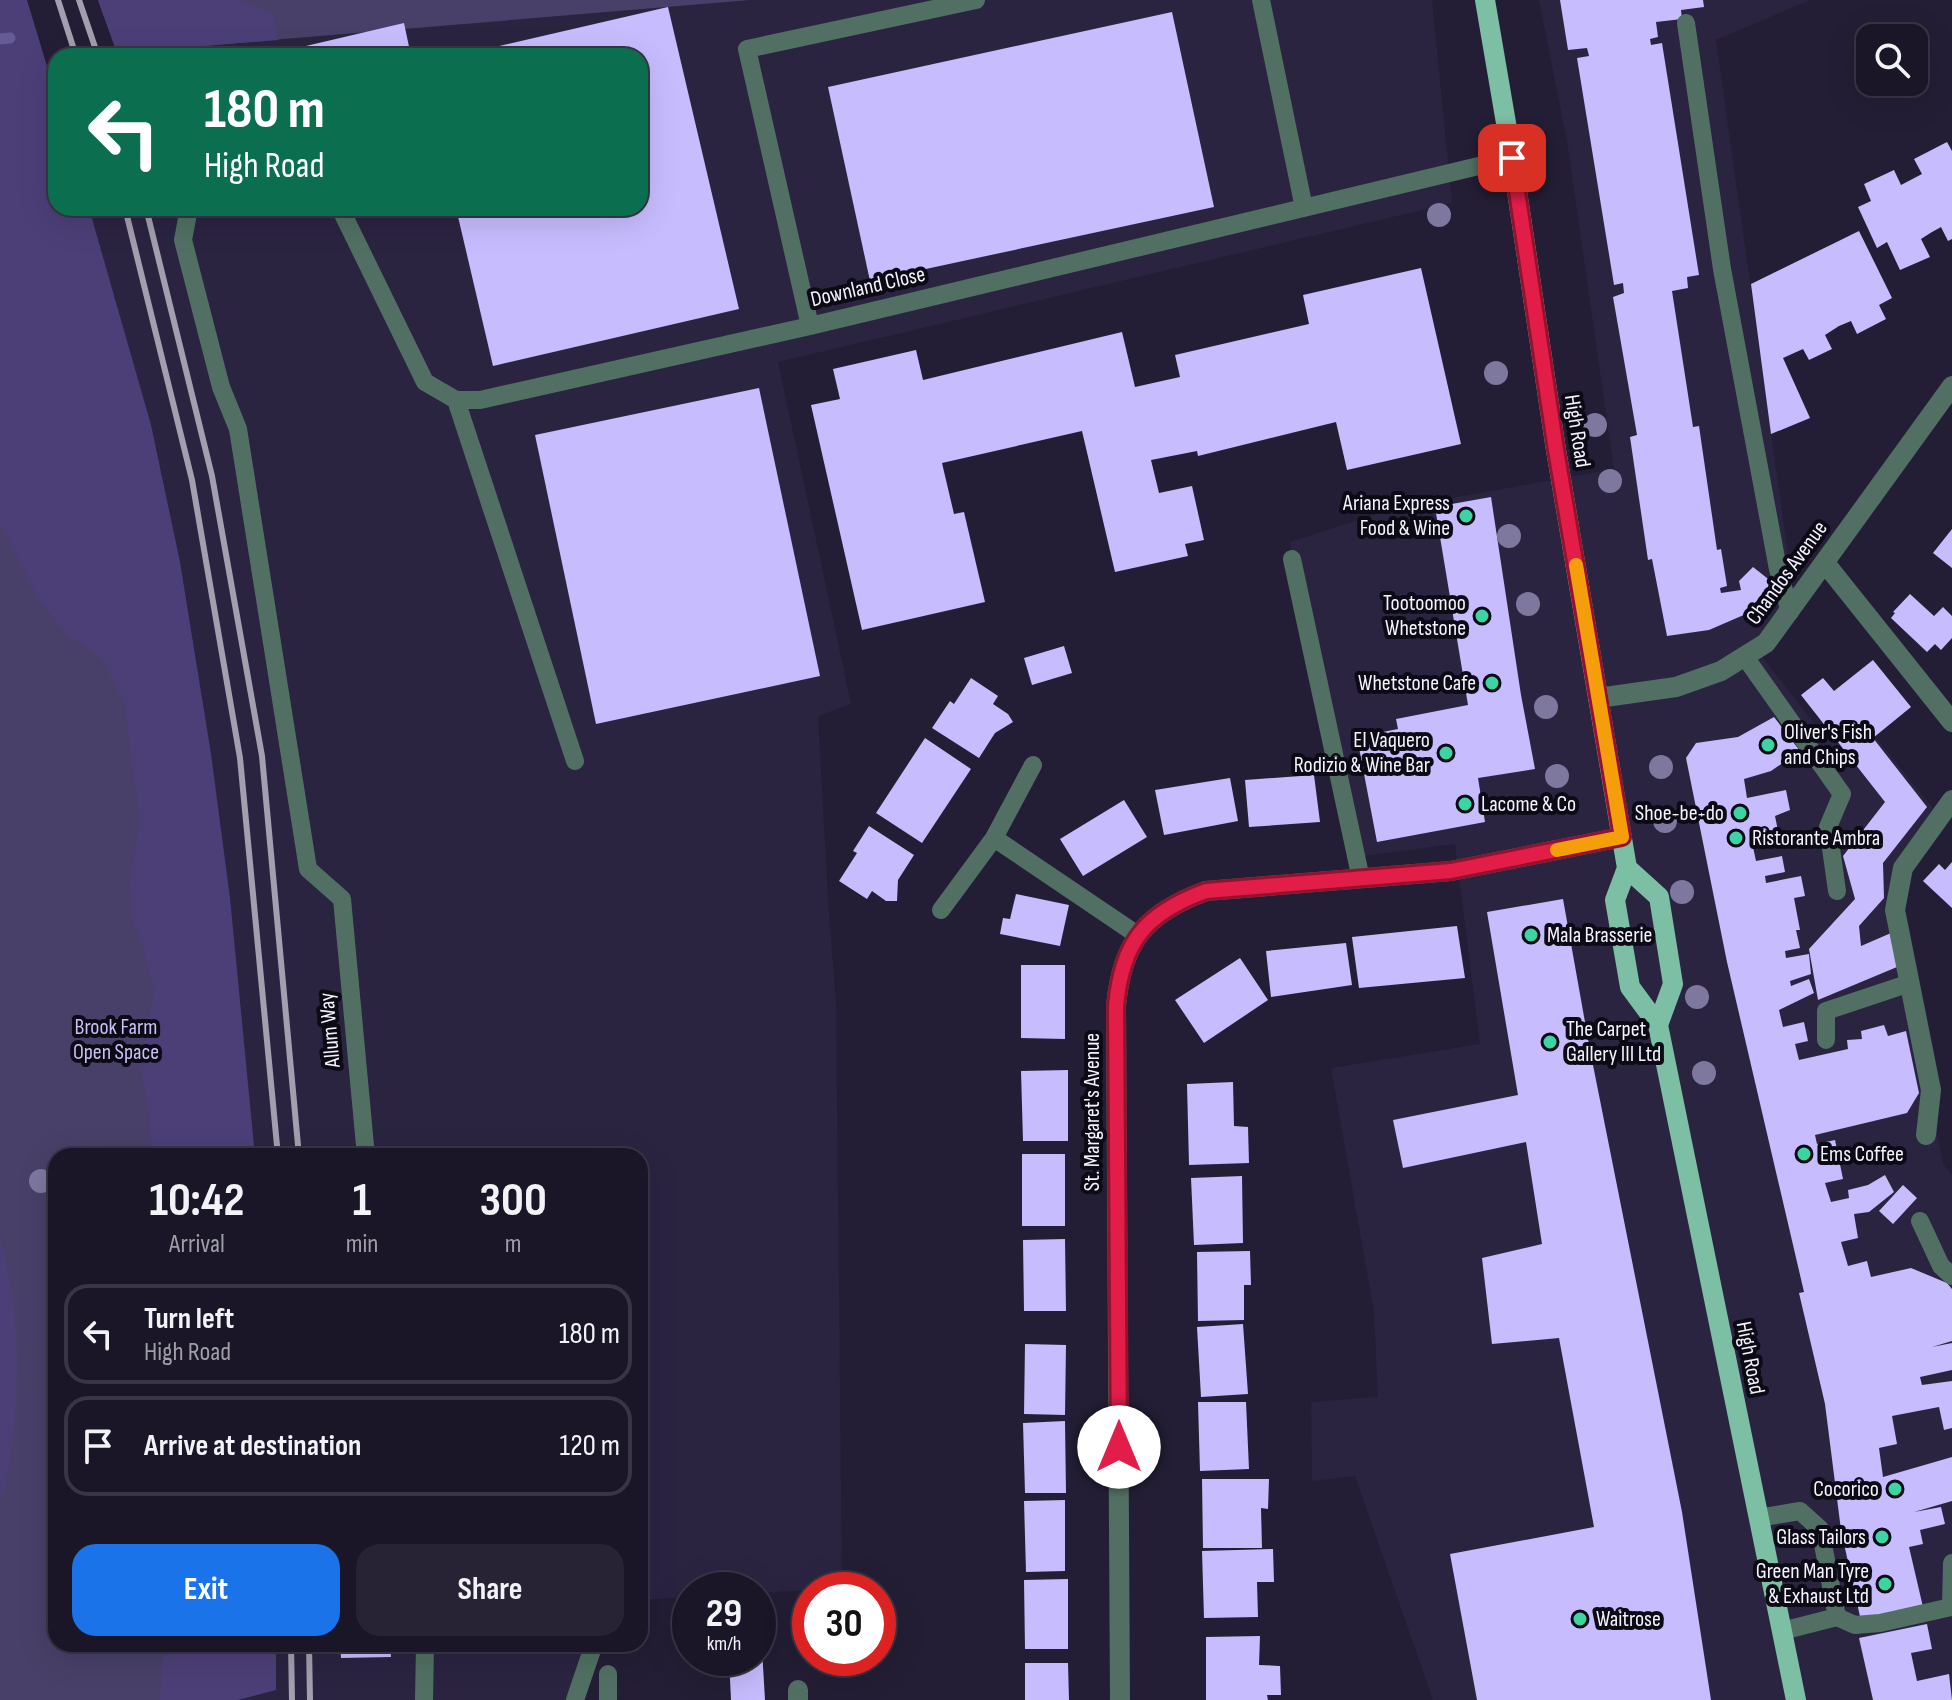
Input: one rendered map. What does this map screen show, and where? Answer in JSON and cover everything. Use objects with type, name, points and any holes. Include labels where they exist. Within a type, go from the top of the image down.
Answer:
[{"type":"main road","name":"High Road","points":[[1485,0],[1556,450],[1627,868],[1615,900],[1630,987],[1658,1025],[1796,1700]]},
{"type":"main road","points":[[1627,868],[1659,897],[1673,984],[1658,1025]]},
{"type":"street","name":"Chandos Avenue","points":[[1598,698],[1676,687],[1721,671],[1766,643],[1952,386]]},
{"type":"street","points":[[1825,563],[1952,722]]},
{"type":"street","points":[[1926,1135],[1931,1090],[1895,910],[1903,868],[1952,800]]},
{"type":"street","name":"St. Margaret's Avenue","points":[[1120,1700],[1116,1006],[1118,979],[1127,953],[1146,925],[1173,903],[1206,891],[1451,871],[1622,837]]},
{"type":"lane","points":[[810,326],[747,49],[976,0]]},
{"type":"lane","points":[[1261,0],[1304,208]]},
{"type":"lane","points":[[1686,23],[1722,269],[1778,569],[1790,612]]},
{"type":"lane","name":"Downland Close","points":[[456,400],[480,400],[810,326],[1512,158]]},
{"type":"lane","name":"Allum Way","points":[[188,216],[183,240],[221,387],[238,429],[308,869],[342,899],[365,1148]]},
{"type":"lane","points":[[344,216],[425,382],[456,400],[575,761]]},
{"type":"lane","points":[[1292,559],[1361,879]]},
{"type":"lane","points":[[1745,657],[1842,794],[1828,827],[1837,891]]},
{"type":"lane","points":[[941,910],[994,838],[1033,765]]},
{"type":"lane","points":[[994,838],[1139,936]]},
{"type":"lane","points":[[1826,1040],[1826,1011],[1910,983]]},
{"type":"lane","points":[[1920,1221],[1941,1266],[1952,1276]]},
{"type":"lane","points":[[1758,1518],[1800,1511],[1820,1529],[1837,1617]]},
{"type":"lane","points":[[1782,1631],[1837,1617],[1855,1625],[1880,1623],[1951,1607],[1952,1563]]},
{"type":"lane","points":[[424,1700],[425,1652]]},
{"type":"lane","points":[[575,1700],[591,1652]]},
{"type":"lane","points":[[608,1674],[608,1700]]},
{"type":"shaded area","points":[[0,0],[27,0],[48,70],[48,216],[91,216],[151,425],[180,562],[211,754],[230,898],[254,1148],[152,1148],[148,1103],[140,1069],[154,993],[133,921],[130,881],[140,821],[125,704],[104,662],[69,637],[39,600],[0,523]]},
{"type":"shaded area","points":[[98,0],[237,0],[272,13],[278,40],[179,48],[115,48]]},
{"type":"shaded area","points":[[750,0],[1432,0],[1452,203],[778,362],[851,704],[818,716],[836,1002],[842,1572],[792,1572],[792,1591],[776,1592],[776,1572],[672,1572],[672,1598],[648,1600],[648,1148],[242,1148],[159,491],[116,302],[90,216],[648,216],[648,48],[177,48]]},
{"type":"shaded area","points":[[1539,0],[1810,0],[1716,40],[1795,604],[1757,650],[1826,739],[1877,739],[1940,817],[1903,868],[1895,910],[1943,1164],[1952,1175],[1952,1700],[1433,1700],[1355,1476],[1312,1481],[1311,1402],[1378,1397],[1374,1312],[1331,1068],[1480,1044],[1455,844],[1355,857],[1290,542],[1395,508],[1614,469],[1568,147]]},
{"type":"shaded area","points":[[0,1238],[11,1289],[17,1364],[12,1441],[7,1480],[0,1502]]},
{"type":"shaded area","points":[[163,1652],[276,1652],[276,1690],[238,1700],[160,1700]]},
{"type":"shaded area","points":[[247,1652],[599,1652],[582,1700],[214,1700]]},
{"type":"green space","name":"Brook Farm Open Space","points":[[0,0],[23,0],[48,158],[48,216],[58,216],[240,1148],[48,1148],[48,1652],[248,1652],[215,1700],[0,1700]]},
{"type":"green space","points":[[98,0],[751,0],[177,48],[115,48]]},
{"type":"building","points":[[1560,0],[1703,0],[1704,7],[1681,10],[1682,19],[1656,22],[1658,37],[1650,39],[1651,45],[1662,43],[1699,275],[1687,277],[1688,288],[1672,291],[1693,427],[1699,426],[1717,550],[1721,549],[1727,586],[1720,588],[1721,593],[1741,590],[1739,581],[1753,567],[1772,582],[1746,614],[1709,630],[1667,636],[1652,559],[1648,560],[1630,437],[1637,435],[1613,297],[1624,293],[1623,283],[1614,285],[1577,58],[1589,56],[1587,48],[1568,50]]},
{"type":"building","points":[[668,7],[739,309],[493,366],[458,216],[648,216],[648,48],[490,48]]},
{"type":"building","points":[[1172,12],[1214,207],[870,281],[828,87]]},
{"type":"building","points":[[404,23],[409,48],[297,48]]},
{"type":"building","points":[[1947,142],[1952,151],[1952,239],[1948,241],[1941,227],[1932,232],[1921,239],[1930,257],[1900,270],[1887,242],[1877,248],[1858,207],[1871,201],[1864,184],[1894,170],[1901,185],[1922,174],[1914,159]]},
{"type":"building","points":[[1859,231],[1892,298],[1879,305],[1886,319],[1857,334],[1851,321],[1839,326],[1825,335],[1832,349],[1809,360],[1803,349],[1783,358],[1810,418],[1771,434],[1751,284]]},
{"type":"building","points":[[1421,268],[1461,444],[1347,470],[1336,422],[1198,456],[1197,451],[1151,460],[1159,493],[1192,486],[1204,540],[1185,544],[1188,556],[1115,572],[1082,431],[942,463],[954,514],[964,512],[985,602],[862,630],[811,405],[840,399],[833,369],[916,350],[923,380],[1122,332],[1135,387],[1180,377],[1175,355],[1309,324],[1303,295]]},
{"type":"building","points":[[759,388],[820,676],[596,724],[535,435]]},
{"type":"building","points":[[1491,497],[1535,769],[1478,778],[1485,822],[1377,842],[1357,737],[1398,729],[1396,719],[1468,705],[1435,507]]},
{"type":"building","points":[[1952,529],[1952,568],[1933,553]]},
{"type":"building","points":[[1910,594],[1934,616],[1943,607],[1952,616],[1952,638],[1941,650],[1935,644],[1927,652],[1891,618]]},
{"type":"building","points":[[1064,646],[1072,673],[1032,685],[1024,658]]},
{"type":"building","points":[[1873,660],[1911,707],[1873,738],[1927,807],[1883,863],[1884,898],[1859,926],[1861,946],[1891,933],[1897,967],[1818,1000],[1809,949],[1855,899],[1843,856],[1885,802],[1801,695],[1823,678],[1834,691]]},
{"type":"building","points":[[971,678],[998,696],[993,704],[1008,714],[1013,722],[995,733],[979,758],[932,728],[950,701],[954,704]]},
{"type":"building","points":[[1774,717],[1800,751],[1771,771],[1744,779],[1747,798],[1786,790],[1790,810],[1775,816],[1779,836],[1760,840],[1761,845],[1753,847],[1756,861],[1782,856],[1785,872],[1765,876],[1766,883],[1801,876],[1805,896],[1794,898],[1800,948],[1785,951],[1786,958],[1809,954],[1811,974],[1790,981],[1791,986],[1809,979],[1814,993],[1779,1010],[1783,1027],[1804,1022],[1808,1041],[1795,1044],[1799,1060],[1848,1049],[1847,1040],[1862,1039],[1861,1031],[1884,1025],[1888,1036],[1906,1031],[1919,1093],[1907,1113],[1815,1135],[1817,1144],[1835,1140],[1843,1179],[1825,1183],[1831,1202],[1849,1198],[1848,1190],[1868,1185],[1885,1175],[1894,1192],[1869,1212],[1854,1214],[1858,1238],[1841,1242],[1848,1266],[1867,1261],[1871,1277],[1911,1268],[1947,1283],[1952,1289],[1952,1341],[1932,1347],[1952,1343],[1952,1370],[1920,1377],[1922,1385],[1952,1381],[1952,1428],[1944,1430],[1939,1407],[1892,1416],[1897,1444],[1879,1448],[1883,1477],[1952,1457],[1952,1501],[1914,1512],[1941,1507],[1945,1524],[1920,1530],[1923,1544],[1909,1547],[1923,1607],[1861,1621],[1841,1530],[1825,1404],[1799,1293],[1804,1292],[1727,962],[1686,758],[1696,743],[1738,737]]},
{"type":"building","points":[[925,738],[971,769],[922,843],[876,813]]},
{"type":"building","points":[[1314,775],[1320,822],[1249,827],[1245,780]]},
{"type":"building","points":[[1230,778],[1238,821],[1164,835],[1155,790]]},
{"type":"building","points":[[1124,800],[1147,837],[1083,876],[1060,839]]},
{"type":"building","points":[[869,826],[914,855],[898,880],[897,901],[886,901],[872,891],[867,899],[839,881]]},
{"type":"building","points":[[1952,862],[1952,908],[1923,881],[1939,864],[1945,870]]},
{"type":"building","points":[[1016,894],[1069,905],[1060,946],[1000,934],[1003,918],[1010,919]]},
{"type":"building","points":[[1563,899],[1682,1512],[1711,1700],[1477,1700],[1450,1554],[1594,1527],[1559,1338],[1492,1344],[1482,1258],[1542,1244],[1526,1142],[1403,1168],[1393,1120],[1518,1095],[1487,912]]},
{"type":"building","points":[[1457,926],[1465,978],[1359,988],[1352,937]]},
{"type":"building","points":[[1346,943],[1352,985],[1271,997],[1266,951]]},
{"type":"building","points":[[1240,958],[1268,1000],[1204,1043],[1175,1000]]},
{"type":"building","points":[[1021,965],[1065,965],[1065,1039],[1021,1038]]},
{"type":"building","points":[[1068,1070],[1068,1141],[1023,1141],[1021,1071]]},
{"type":"building","points":[[1233,1082],[1234,1126],[1248,1127],[1249,1163],[1189,1165],[1187,1084]]},
{"type":"building","points":[[1022,1154],[1065,1154],[1065,1226],[1022,1226]]},
{"type":"building","points":[[1242,1176],[1243,1243],[1194,1245],[1191,1178]]},
{"type":"building","points":[[1903,1185],[1917,1198],[1893,1224],[1879,1211]]},
{"type":"building","points":[[1065,1239],[1066,1311],[1024,1311],[1023,1240]]},
{"type":"building","points":[[1250,1251],[1251,1285],[1244,1285],[1244,1320],[1198,1321],[1197,1252]]},
{"type":"building","points":[[1243,1324],[1248,1394],[1201,1397],[1197,1327]]},
{"type":"building","points":[[1025,1344],[1066,1345],[1065,1415],[1024,1414]]},
{"type":"building","points":[[1198,1402],[1246,1402],[1249,1469],[1200,1471]]},
{"type":"building","points":[[1065,1421],[1066,1493],[1025,1493],[1023,1423]]},
{"type":"building","points":[[1202,1479],[1269,1479],[1268,1509],[1261,1508],[1262,1548],[1203,1548]]},
{"type":"building","points":[[1065,1500],[1065,1571],[1026,1572],[1024,1501]]},
{"type":"building","points":[[1273,1549],[1274,1582],[1257,1582],[1258,1617],[1204,1618],[1202,1551]]},
{"type":"building","points":[[1068,1579],[1068,1649],[1025,1649],[1024,1580]]},
{"type":"building","points":[[1927,1624],[1932,1649],[1911,1653],[1917,1681],[1949,1674],[1952,1700],[1873,1700],[1859,1638]]},
{"type":"building","points":[[1260,1636],[1259,1665],[1280,1666],[1281,1695],[1267,1695],[1268,1700],[1206,1700],[1206,1637]]},
{"type":"building","points":[[341,1652],[391,1652],[391,1657],[341,1658]]},
{"type":"building","points":[[1025,1663],[1068,1663],[1069,1700],[1025,1700]]},
{"type":"building","points":[[730,1676],[764,1676],[765,1700],[731,1700]]},
{"type":"waterway","points":[[0,39],[10,38]]},
{"type":"railway","points":[[58,0],[73,48]]},
{"type":"railway","points":[[79,0],[95,48]]},
{"type":"railway","points":[[127,216],[192,480],[240,758],[277,1148]]},
{"type":"railway","points":[[148,216],[212,476],[262,756],[298,1148]]},
{"type":"railway","points":[[291,1652],[292,1700]]},
{"type":"railway","points":[[309,1652],[310,1700]]},
{"type":"slow traffic","points":[[1557,850],[1622,837],[1576,565]]},
{"type":"place","name":"Ariana Express Food & Wine","points":[[1466,516]]},
{"type":"place","name":"Tootoomoo Whetstone","points":[[1482,616]]},
{"type":"place","name":"Whetstone Cafe","points":[[1492,683]]},
{"type":"place","name":"Oliver's Fish and Chips","points":[[1768,745]]},
{"type":"place","name":"El Vaquero Rodizio & Wine Bar","points":[[1446,753]]},
{"type":"place","name":"Lacome & Co","points":[[1465,804]]},
{"type":"place","name":"Shoe-be-do","points":[[1740,813]]},
{"type":"place","name":"Ristorante Ambra","points":[[1736,838]]},
{"type":"place","name":"Mala Brasserie","points":[[1531,935]]},
{"type":"place","name":"The Carpet Gallery III Ltd","points":[[1550,1042]]},
{"type":"place","name":"Ems Coffee","points":[[1804,1154]]},
{"type":"place","name":"Cocorico","points":[[1895,1489]]},
{"type":"place","name":"Glass Tailors","points":[[1882,1537]]},
{"type":"place","name":"Green Man Tyre & Exhaust Ltd","points":[[1885,1584]]},
{"type":"place","name":"Waitrose","points":[[1580,1619]]},
{"type":"route","points":[[1119,1447],[1116,1006],[1118,979],[1127,953],[1146,925],[1173,903],[1206,891],[1451,871],[1622,837],[1556,450],[1512,158]]}]
